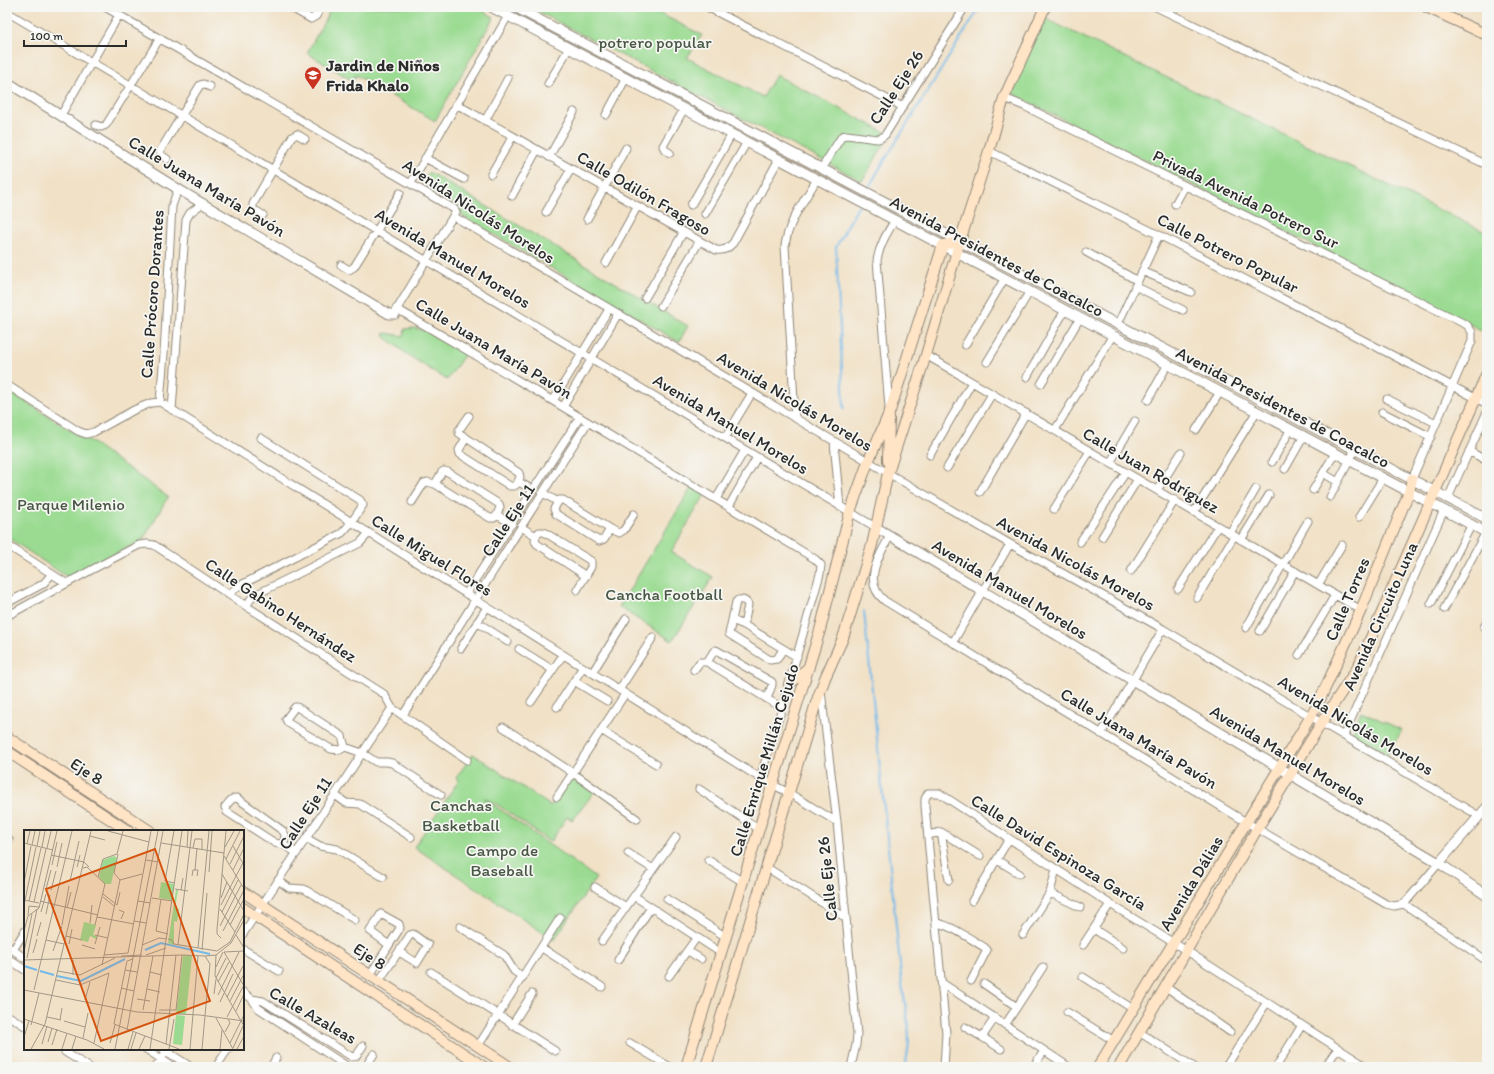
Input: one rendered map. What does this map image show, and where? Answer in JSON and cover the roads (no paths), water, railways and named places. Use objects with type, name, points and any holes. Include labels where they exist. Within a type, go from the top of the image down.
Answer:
[{"type":"main road","points":[[888,473],[926,355],[1004,98],[1045,7]]},
{"type":"main road","points":[[1426,7],[1487,35]]},
{"type":"main road","points":[[888,473],[890,411],[943,245],[960,241]]},
{"type":"main road","name":"Avenida Dálias","points":[[1119,1067],[1257,828],[1322,722],[1358,667],[1487,373]]},
{"type":"main road","name":"Calle Enrique Millán Cejudo","points":[[686,1067],[809,667],[850,512],[868,462],[890,411]]},
{"type":"main road","name":"Calle Enrique Millán Cejudo","points":[[708,1066],[766,867],[821,688],[843,638],[877,528],[888,473]]},
{"type":"main road","name":"Calle Torres","points":[[1311,716],[1361,610],[1409,492],[1412,479]]},
{"type":"main road","points":[[789,684],[809,667]]},
{"type":"main road","points":[[1317,706],[1348,682]]},
{"type":"main road","name":"Avenida Dálias","points":[[1098,1067],[1311,716]]},
{"type":"main road","name":"Eje 8","points":[[7,737],[148,830]]},
{"type":"main road","name":"Eje 8","points":[[7,751],[126,830]]},
{"type":"main road","name":"Eje 8","points":[[244,893],[510,1067]]},
{"type":"main road","name":"Eje 8","points":[[244,909],[484,1067]]},
{"type":"main road","points":[[1131,1012],[1141,1028]]},
{"type":"street","name":"Avenida Nicolás Morelos","points":[[105,7],[453,208],[456,212],[454,216],[834,442],[1010,544],[1163,629],[1479,816]]},
{"type":"street","points":[[290,7],[309,18],[316,16],[321,7]]},
{"type":"street","name":"Avenida Presidentes de Coacalco","points":[[492,7],[1487,532]]},
{"type":"street","name":"Avenida Presidentes de Coacalco","points":[[515,7],[1487,519]]},
{"type":"street","points":[[707,7],[903,107]]},
{"type":"street","name":"Calle Eje 26","points":[[821,169],[842,136],[847,135],[876,139],[885,135],[965,7]]},
{"type":"street","points":[[1156,7],[1487,165]]},
{"type":"street","name":"Avenida Manuel Morelos","points":[[7,12],[1290,774],[1439,863],[1487,896]]},
{"type":"street","points":[[61,115],[120,15]]},
{"type":"street","points":[[410,184],[508,16]]},
{"type":"street","points":[[96,124],[103,127],[106,125],[160,38]]},
{"type":"street","points":[[548,84],[569,48]]},
{"type":"street","points":[[589,58],[594,48]]},
{"type":"street","points":[[485,121],[508,78]]},
{"type":"street","points":[[606,115],[626,78]]},
{"type":"street","name":"Calle Juana María Pavón","points":[[7,82],[178,189],[389,314],[395,314],[397,309],[729,506],[815,559],[821,565],[820,574],[797,657]]},
{"type":"street","points":[[167,159],[160,155],[160,151],[180,115],[200,85],[203,84],[210,87]]},
{"type":"street","name":"Privada Avenida Potrero Sur","points":[[1004,98],[1024,106],[1467,325],[1472,332],[1472,341],[1452,385]]},
{"type":"street","name":"Calle Odilón Fragoso","points":[[456,104],[699,242],[716,250],[722,251],[728,249],[733,243],[779,159]]},
{"type":"street","points":[[670,153],[665,150],[664,146],[684,109]]},
{"type":"street","points":[[549,157],[574,112]]},
{"type":"street","points":[[263,215],[253,209],[252,206],[293,135],[297,134],[305,139]]},
{"type":"street","points":[[691,205],[732,134]]},
{"type":"street","points":[[491,174],[513,136]]},
{"type":"street","points":[[705,214],[747,142]]},
{"type":"street","points":[[770,154],[775,144]]},
{"type":"street","points":[[588,219],[626,148]]},
{"type":"street","points":[[512,196],[537,150]]},
{"type":"street","name":"Calle Potrero Popular","points":[[989,151],[1160,235],[1487,404]]},
{"type":"street","points":[[426,158],[464,179]]},
{"type":"street","points":[[546,212],[571,169]]},
{"type":"street","points":[[795,418],[785,246],[786,235],[790,225],[817,179]]},
{"type":"street","points":[[1176,204],[1185,186]]},
{"type":"street","name":"Calle Prócoro Dorantes","points":[[160,402],[165,347],[172,206],[178,189]]},
{"type":"street","points":[[341,265],[349,270],[353,269],[400,193]]},
{"type":"street","name":"Calle Prócoro Dorantes","points":[[172,410],[186,220],[190,213],[203,203]]},
{"type":"street","points":[[606,263],[637,207]]},
{"type":"street","points":[[397,309],[454,216]]},
{"type":"street","points":[[890,411],[877,260],[879,249],[884,237],[895,220]]},
{"type":"street","points":[[646,298],[683,233]]},
{"type":"street","points":[[1118,324],[1160,235]]},
{"type":"street","points":[[661,306],[699,242]]},
{"type":"street","points":[[1086,252],[1137,284],[1183,310]]},
{"type":"street","points":[[1142,271],[1191,292]]},
{"type":"street","points":[[965,345],[1005,278]]},
{"type":"street","points":[[987,362],[1030,291]]},
{"type":"street","points":[[1053,303],[1058,293]]},
{"type":"street","points":[[553,401],[609,309]]},
{"type":"street","points":[[1027,377],[1065,310]]},
{"type":"street","points":[[563,407],[618,314]]},
{"type":"street","points":[[1041,384],[1080,318]]},
{"type":"street","points":[[1055,430],[1113,335]]},
{"type":"street","name":"Calle Juan Rodríguez","points":[[926,355],[1361,610]]},
{"type":"street","points":[[1148,400],[1168,364]]},
{"type":"street","points":[[1204,383],[1210,373]]},
{"type":"street","points":[[930,455],[972,382]]},
{"type":"street","points":[[7,385],[78,431],[86,434],[94,432],[134,410],[151,403],[160,402]]},
{"type":"street","points":[[1412,479],[1452,385]]},
{"type":"street","points":[[1196,430],[1220,392]]},
{"type":"street","points":[[725,438],[752,393]]},
{"type":"street","points":[[947,468],[992,394]]},
{"type":"street","points":[[1387,399],[1436,423]]},
{"type":"street","name":"Calle Miguel Flores","points":[[160,402],[760,778],[789,793],[836,822]]},
{"type":"street","points":[[1194,512],[1256,411]]},
{"type":"street","points":[[1382,412],[1431,437]]},
{"type":"street","points":[[1448,498],[1487,412]]},
{"type":"street","points":[[980,492],[1026,413]]},
{"type":"street","points":[[466,438],[460,448],[460,454],[510,486],[516,486],[520,477],[519,474],[458,432],[469,416]]},
{"type":"street","points":[[466,594],[580,417]]},
{"type":"street","points":[[1110,463],[1135,421]]},
{"type":"street","name":"Calle Eje 11","points":[[403,715],[588,422]]},
{"type":"street","points":[[1272,462],[1291,429]]},
{"type":"street","points":[[1284,469],[1304,436]]},
{"type":"street","points":[[229,595],[236,587],[342,533],[352,523],[362,505],[360,500],[261,438]]},
{"type":"street","points":[[834,442],[840,507]]},
{"type":"street","points":[[716,499],[745,450]]},
{"type":"street","points":[[1330,497],[1355,450]]},
{"type":"street","points":[[1054,509],[1090,451]]},
{"type":"street","points":[[1469,451],[1487,461]]},
{"type":"street","points":[[1313,490],[1335,452]]},
{"type":"street","points":[[1157,490],[1181,454]]},
{"type":"street","points":[[729,506],[757,457]]},
{"type":"street","points":[[412,502],[424,483],[427,482],[435,484],[490,518],[497,515],[500,507],[499,504],[448,472],[442,472],[435,484]]},
{"type":"street","points":[[1080,542],[1126,472]]},
{"type":"street","points":[[1322,474],[1338,482]]},
{"type":"street","points":[[1359,517],[1383,478]]},
{"type":"street","points":[[1102,537],[1138,479]]},
{"type":"street","points":[[518,482],[533,490]]},
{"type":"street","points":[[1197,598],[1256,489]]},
{"type":"street","points":[[543,493],[558,502]]},
{"type":"street","points":[[1241,540],[1269,495]]},
{"type":"street","points":[[610,529],[603,540],[597,540],[556,514],[554,509],[558,502],[565,500],[617,532],[622,532],[634,514]]},
{"type":"street","points":[[1131,571],[1175,500]]},
{"type":"street","name":"Avenida Circuito Luna","points":[[1344,735],[1444,510]]},
{"type":"street","points":[[497,515],[512,524]]},
{"type":"street","points":[[1246,628],[1308,521]]},
{"type":"street","points":[[1431,604],[1472,524]]},
{"type":"street","points":[[1178,589],[1218,526]]},
{"type":"street","points":[[521,527],[536,536]]},
{"type":"street","points":[[577,590],[586,576],[592,565],[590,560],[544,532],[539,532],[535,541],[537,544],[586,576]]},
{"type":"street","points":[[1444,609],[1487,532]]},
{"type":"street","points":[[246,606],[253,596],[360,543],[369,533]]},
{"type":"street","name":"Calle Juana María Pavón","points":[[890,536],[875,566],[873,577],[874,588],[878,596],[1246,822],[1386,904],[1394,906],[1404,904]]},
{"type":"street","points":[[7,544],[66,583],[7,616]]},
{"type":"street","name":"Calle Gabino Hernández","points":[[66,583],[139,545],[147,544],[157,547],[384,694],[392,708]]},
{"type":"street","points":[[953,642],[1010,544]]},
{"type":"street","points":[[1318,585],[1342,545]]},
{"type":"street","points":[[1260,631],[1295,571]]},
{"type":"street","points":[[7,603],[43,584],[52,574]]},
{"type":"street","points":[[1299,655],[1335,595]]},
{"type":"street","points":[[744,625],[748,606],[745,601],[738,600],[729,634],[770,660],[776,659],[783,649]]},
{"type":"street","points":[[461,648],[487,607]]},
{"type":"street","points":[[592,673],[626,619]]},
{"type":"street","points":[[732,620],[744,625],[797,657],[760,778]]},
{"type":"street","points":[[477,622],[508,642]]},
{"type":"street","points":[[1101,734],[1163,629]]},
{"type":"street","points":[[557,797],[601,730],[653,637]]},
{"type":"street","points":[[519,649],[553,670]]},
{"type":"street","points":[[707,662],[716,650],[772,682],[767,699]]},
{"type":"street","points":[[531,702],[563,655]]},
{"type":"street","points":[[694,670],[699,662],[707,662],[782,708]]},
{"type":"street","points":[[557,707],[583,667]]},
{"type":"street","points":[[574,681],[607,701]]},
{"type":"street","name":"Calle Eje 26","points":[[821,688],[857,1034],[851,1067]]},
{"type":"street","points":[[345,747],[342,736],[297,707],[292,708],[286,719],[288,723],[331,749],[340,750],[345,747],[362,753],[376,762],[392,763],[441,795]]},
{"type":"street","points":[[392,708],[467,760]]},
{"type":"street","name":"Calle Eje 11","points":[[244,932],[392,708]]},
{"type":"street","points":[[503,727],[637,819]]},
{"type":"street","points":[[601,730],[656,764]]},
{"type":"street","points":[[699,789],[759,829]]},
{"type":"street","name":"Calle David Espinoza García","points":[[928,835],[925,799],[928,793],[939,793],[1110,904],[1187,951]]},
{"type":"street","points":[[335,795],[346,803],[360,804],[411,837]]},
{"type":"street","points":[[284,845],[286,835],[283,831],[237,798],[231,799],[226,807],[227,812],[275,843],[284,845],[297,853]]},
{"type":"street","points":[[1487,807],[1404,904],[1487,961]]},
{"type":"street","points":[[942,832],[949,880]]},
{"type":"street","points":[[944,1067],[946,1033],[928,835],[942,832],[980,856]]},
{"type":"street","points":[[602,941],[676,837]]},
{"type":"street","points":[[306,838],[320,846],[337,849],[382,877]]},
{"type":"street","points":[[972,901],[1009,839]]},
{"type":"street","points":[[628,853],[653,870]]},
{"type":"street","points":[[708,860],[743,882]]},
{"type":"street","points":[[997,860],[1020,874]]},
{"type":"street","points":[[766,867],[846,918]]},
{"type":"street","points":[[1023,934],[1050,892],[1056,869]]},
{"type":"street","points":[[278,880],[289,888],[304,888],[354,920]]},
{"type":"street","points":[[595,887],[626,908]]},
{"type":"street","points":[[1050,892],[1080,907]]},
{"type":"street","points":[[634,896],[721,953]]},
{"type":"street","points":[[666,899],[726,937]]},
{"type":"street","points":[[1083,945],[1110,904]]},
{"type":"street","points":[[618,960],[651,907]]},
{"type":"street","points":[[370,975],[389,945],[400,926],[381,914],[371,929],[372,934],[389,945]]},
{"type":"street","points":[[478,1046],[560,918]]},
{"type":"street","points":[[937,923],[956,930],[987,950],[971,981]]},
{"type":"street","points":[[460,927],[504,955],[514,971],[523,977]]},
{"type":"street","points":[[1094,929],[1124,948]]},
{"type":"street","points":[[24,932],[10,948],[24,957]]},
{"type":"street","points":[[379,981],[411,934],[428,945],[418,962],[415,962],[399,952]]},
{"type":"street","points":[[670,976],[697,937]]},
{"type":"street","points":[[542,948],[602,987]]},
{"type":"street","points":[[244,950],[279,971]]},
{"type":"street","points":[[688,951],[700,959]]},
{"type":"street","points":[[1187,951],[1367,1067]]},
{"type":"street","points":[[7,958],[24,969]]},
{"type":"street","points":[[1005,1025],[1043,967]]},
{"type":"street","points":[[430,972],[555,1051]]},
{"type":"street","points":[[1083,976],[1131,1012]]},
{"type":"street","points":[[942,982],[1068,1067]]},
{"type":"street","points":[[984,984],[1017,1007]]},
{"type":"street","points":[[1166,987],[1230,1032]]},
{"type":"street","name":"Calle Azaleas","points":[[244,993],[252,999],[263,1001],[352,1057],[356,1056],[363,1046]]},
{"type":"street","points":[[512,1025],[532,994]]},
{"type":"street","points":[[252,999],[258,1008],[346,1067]]},
{"type":"street","points":[[1227,1065],[1267,1002]]},
{"type":"street","points":[[1067,1012],[1114,1041]]},
{"type":"street","points":[[7,1015],[24,1025]]},
{"type":"street","points":[[982,1037],[995,1018]]},
{"type":"street","points":[[1276,1067],[1302,1025]]},
{"type":"street","points":[[965,1027],[1001,1049]]},
{"type":"street","points":[[1141,1028],[1194,1067]]},
{"type":"street","points":[[630,1042],[670,1067]]},
{"type":"street","points":[[1325,1067],[1338,1048]]},
{"type":"street","points":[[148,1050],[173,1067]]},
{"type":"street","points":[[156,1067],[166,1050],[191,1067]]},
{"type":"street","points":[[216,1067],[227,1050]]},
{"type":"street","points":[[1033,1067],[1044,1051]]},
{"type":"street","points":[[65,1052],[89,1067]]},
{"type":"street","points":[[367,1067],[374,1054]]},
{"type":"street","points":[[270,1067],[276,1058]]},
{"type":"waterway","points":[[868,189],[980,7]]},
{"type":"waterway","points":[[844,408],[836,247],[859,205]]},
{"type":"waterway","points":[[864,611],[902,985],[909,1036],[907,1057],[904,1067]]},
{"type":"place","name":"Jardin de Niños Frida Khalo","points":[[313,90]]},
{"type":"park label","name":"potrero popular","points":[[655,42]]},
{"type":"park label","name":"Parque Milenio","points":[[71,504]]},
{"type":"park label","name":"Cancha Football","points":[[664,594]]},
{"type":"park label","name":"Canchas Basketball","points":[[461,815]]},
{"type":"park label","name":"Campo de Baseball","points":[[502,860]]}]
